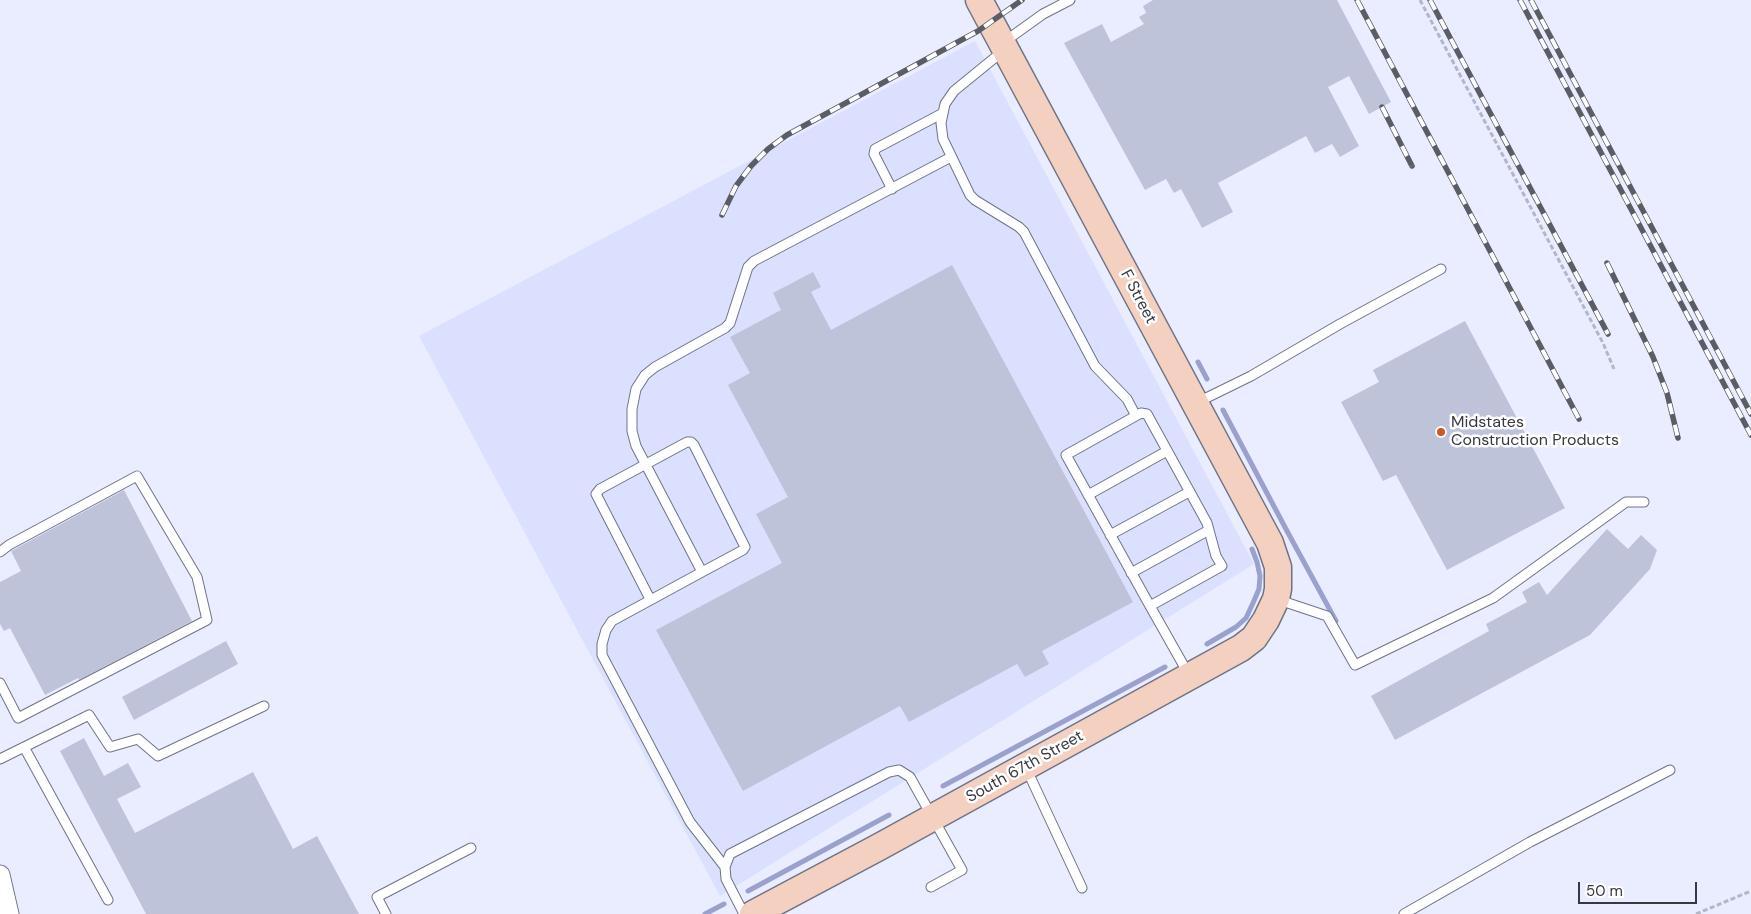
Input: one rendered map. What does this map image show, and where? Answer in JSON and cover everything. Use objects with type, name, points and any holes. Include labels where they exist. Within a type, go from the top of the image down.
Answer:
[{"type":"street","name":"F Street","points":[[979,0],[1270,543],[1278,566],[1276,599]]},
{"type":"street","name":"South 67th Street","points":[[753,914],[933,818],[1241,648],[1254,638],[1266,620],[1276,599]]},
{"type":"street","points":[[0,875],[9,914]]},
{"type":"lane","points":[[1070,0],[1043,14],[954,91],[945,104],[941,123],[943,139],[970,196],[1024,232],[1095,366],[1127,399],[1136,416]]},
{"type":"lane","points":[[892,188],[874,154],[875,149],[943,114]]},
{"type":"lane","points":[[702,572],[636,446],[632,431],[632,409],[636,390],[646,375],[655,367],[725,328],[730,323],[748,267],[754,261],[951,158]]},
{"type":"lane","points":[[1195,403],[1251,376],[1340,324],[1441,269]]},
{"type":"lane","points":[[1150,606],[1222,566],[1216,556],[1209,530],[1189,492],[1147,414],[1141,413],[1066,455],[1131,573],[1190,677]]},
{"type":"lane","points":[[650,599],[596,494],[600,489],[687,442],[691,442],[745,547],[743,550],[612,621],[606,630],[602,644],[602,655],[690,822],[725,867]]},
{"type":"lane","points":[[1088,495],[1167,451]]},
{"type":"lane","points":[[0,552],[9,545],[137,476],[197,577],[207,620],[18,718],[0,683]]},
{"type":"lane","points":[[1110,535],[1189,492]]},
{"type":"lane","points":[[1276,599],[1327,616],[1355,665],[1494,598],[1626,502],[1644,502]]},
{"type":"lane","points":[[1131,573],[1209,530]]},
{"type":"lane","points":[[0,759],[89,715],[110,747],[138,739],[158,756],[264,706]]},
{"type":"lane","points":[[24,747],[108,900]]},
{"type":"lane","points":[[1025,767],[1082,888]]},
{"type":"lane","points":[[744,914],[726,878],[725,867],[730,854],[888,772],[899,770],[910,777],[962,870],[931,887]]},
{"type":"lane","points":[[1404,914],[1530,842],[1670,770]]},
{"type":"lane","points":[[386,914],[377,897],[471,848]]},
{"type":"path","points":[[1420,0],[1603,343],[1614,369]]},
{"type":"path","points":[[1696,914],[1751,891]]},
{"type":"shaded area","points":[[975,41],[1254,564],[720,896],[419,336]]},
{"type":"building","points":[[1153,0],[1337,0],[1391,102],[1369,114],[1349,76],[1328,87],[1359,146],[1340,157],[1332,144],[1315,153],[1306,136],[1218,183],[1233,212],[1202,228],[1181,189],[1174,193],[1166,179],[1145,190],[1064,43],[1102,24],[1111,42],[1144,24],[1139,17],[1146,13],[1143,6]]},
{"type":"building","points":[[952,265],[1133,602],[1042,651],[1049,664],[1025,677],[1017,664],[909,722],[900,706],[743,791],[656,630],[782,563],[756,514],[788,497],[728,385],[750,373],[730,337],[781,310],[773,293],[813,272],[821,287],[811,292],[831,330]]},
{"type":"building","name":"Midstates Construction Products","points":[[1465,321],[1565,508],[1447,570],[1396,475],[1383,481],[1341,402],[1379,382],[1373,370]]},
{"type":"building","points":[[124,490],[192,621],[79,680],[78,678],[45,695],[10,628],[4,631],[0,624],[0,582],[21,571],[11,551]]},
{"type":"building","points":[[1607,529],[1628,549],[1641,535],[1657,550],[1650,569],[1590,635],[1395,740],[1371,696],[1489,631],[1486,624],[1527,602],[1522,592],[1539,582],[1547,595]]},
{"type":"building","points":[[226,641],[238,664],[134,720],[122,697]]},
{"type":"building","points":[[84,738],[104,776],[128,763],[141,787],[117,799],[135,833],[253,772],[293,849],[317,836],[359,914],[146,914],[60,751]]},
{"type":"waterway","points":[[1198,362],[1207,379]]},
{"type":"waterway","points":[[1223,410],[1336,621]]},
{"type":"waterway","points":[[1207,644],[1236,627],[1246,618],[1259,589],[1260,576],[1252,549]]},
{"type":"waterway","points":[[943,786],[1165,667]]},
{"type":"waterway","points":[[748,891],[889,815]]},
{"type":"waterway","points":[[705,914],[724,904]]},
{"type":"railway","points":[[722,215],[736,186],[751,166],[768,149],[787,135],[978,31],[1022,0]]},
{"type":"railway","points":[[1357,0],[1579,419]]},
{"type":"railway","points":[[1430,0],[1608,334]]},
{"type":"railway","points":[[1520,0],[1751,435]]},
{"type":"railway","points":[[1531,0],[1751,414]]},
{"type":"railway","points":[[1382,107],[1412,166]]},
{"type":"railway","points":[[1607,263],[1653,357],[1667,393],[1678,438]]},
{"type":"place","name":"Midstates Construction Products","points":[[1441,432]]}]
